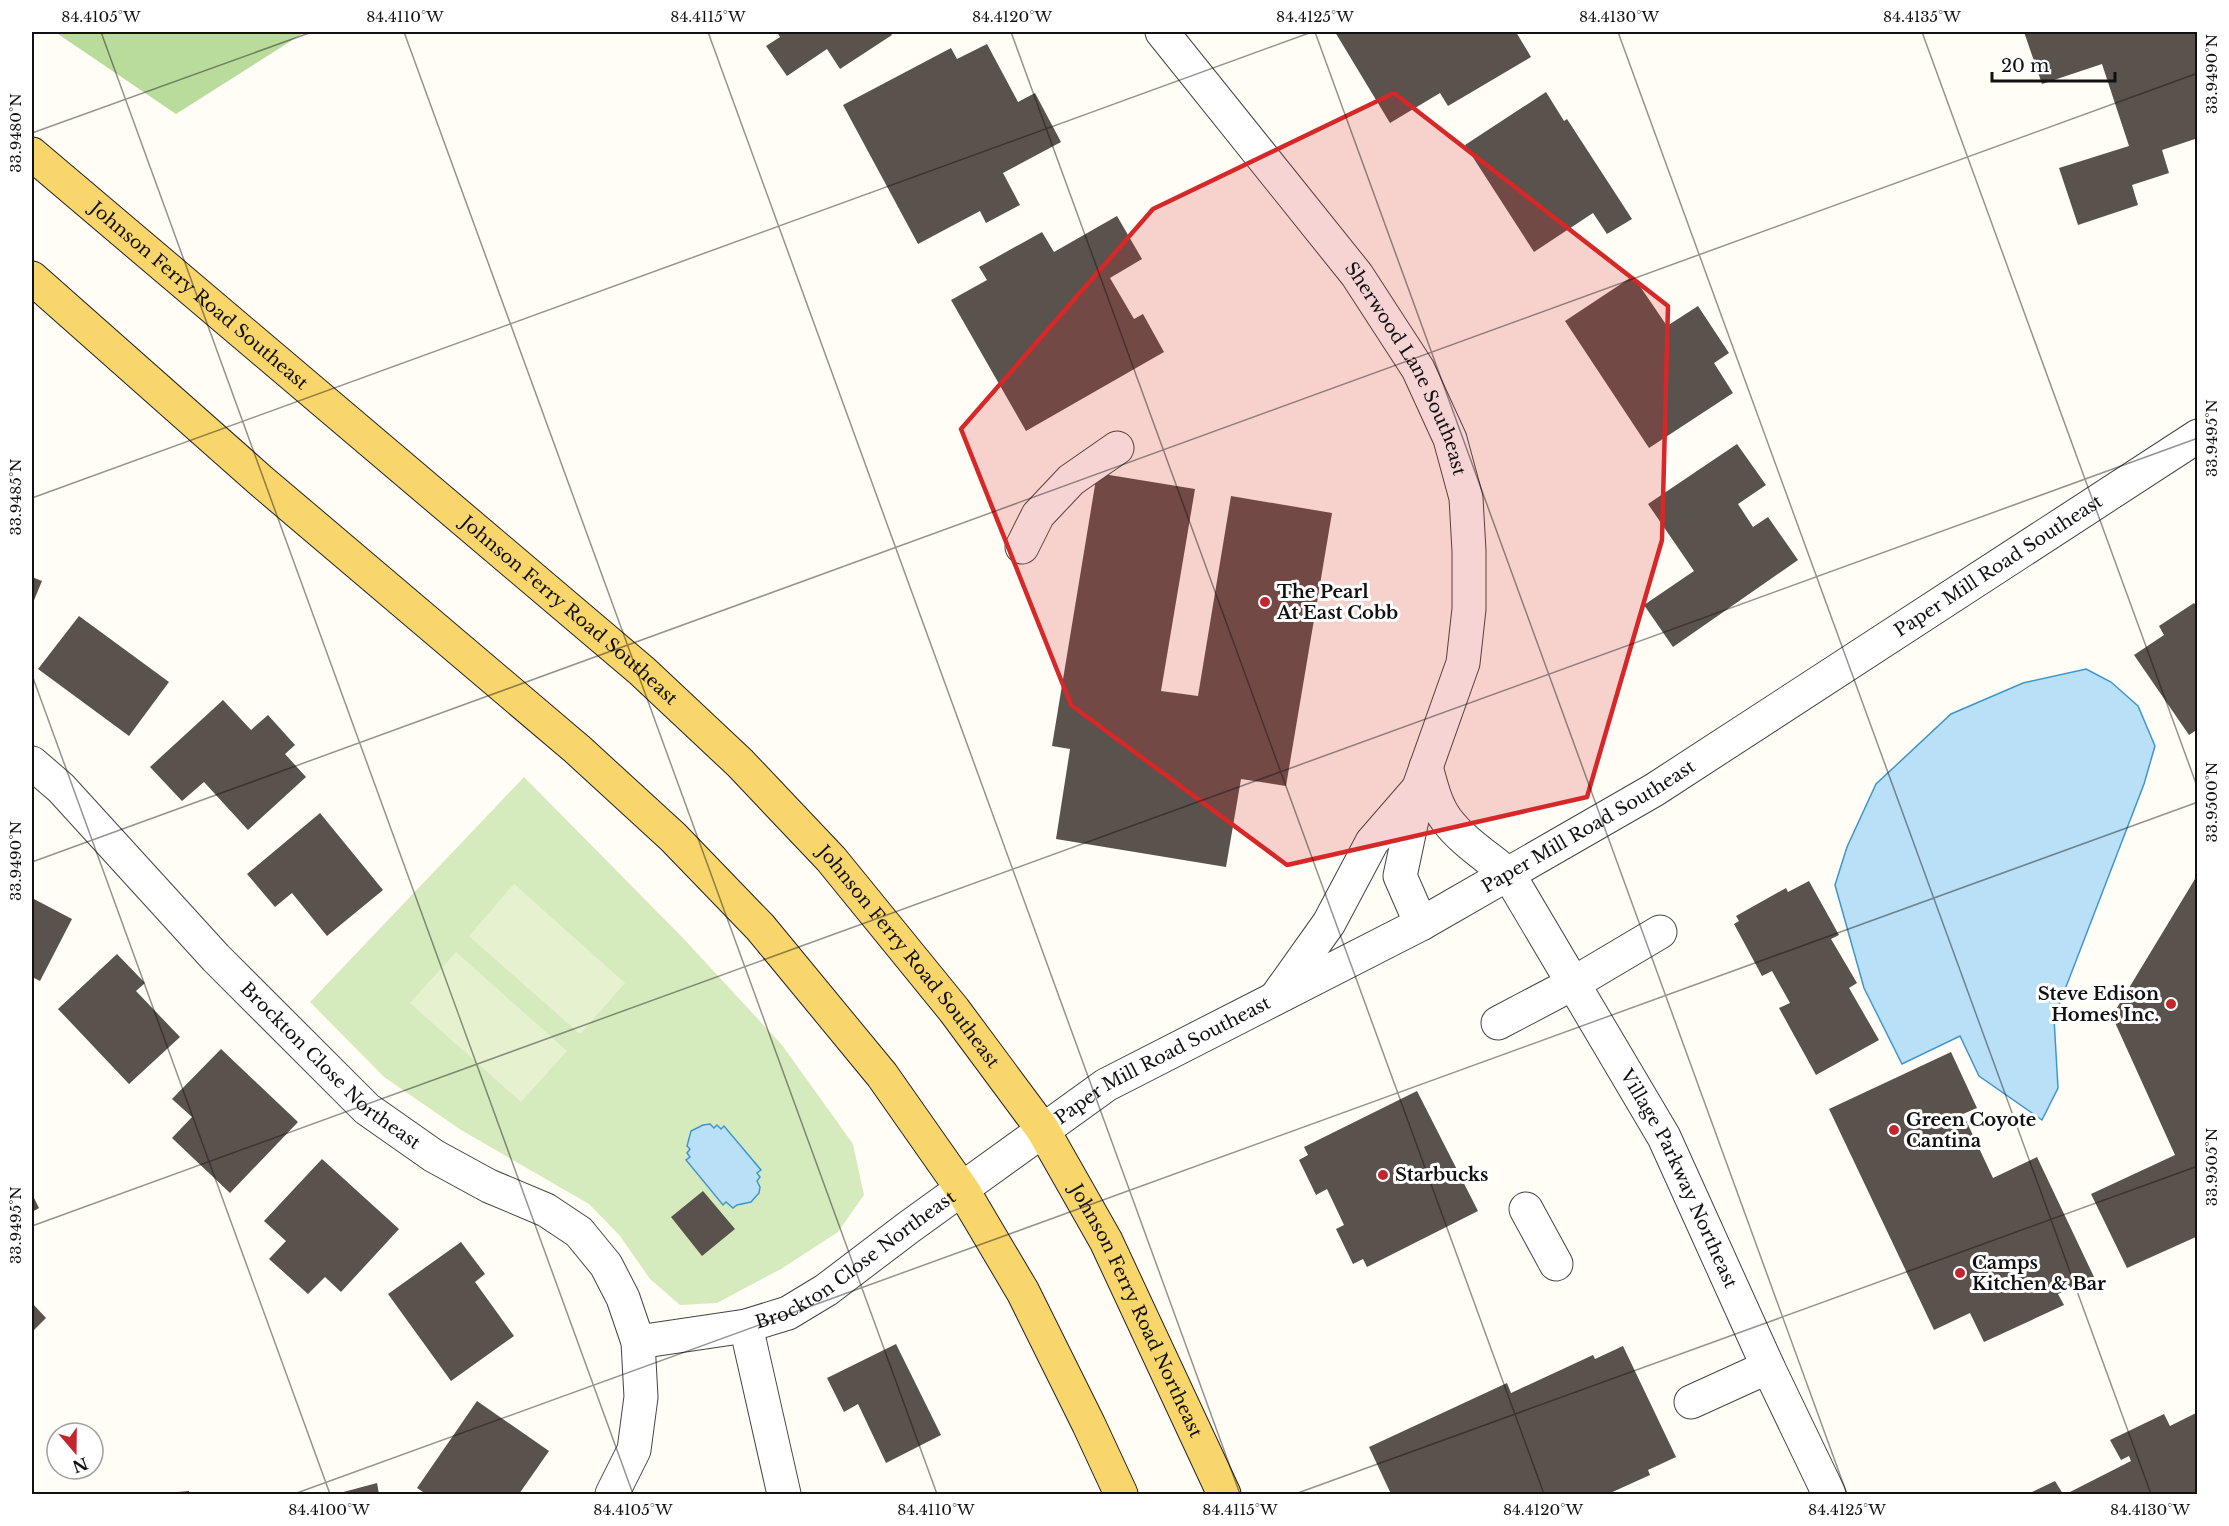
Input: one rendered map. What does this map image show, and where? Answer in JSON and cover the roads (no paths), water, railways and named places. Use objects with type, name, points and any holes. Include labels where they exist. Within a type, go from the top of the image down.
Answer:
[{"type":"main road","name":"Johnson Ferry Road Southeast","points":[[32,154],[642,671],[740,763],[831,859],[954,1010],[1043,1130]]},
{"type":"main road","points":[[32,279],[269,488],[577,749],[673,837],[760,927],[882,1075],[962,1189],[1023,1293],[1121,1494]]},
{"type":"main road","name":"Johnson Ferry Road Northeast","points":[[1043,1130],[1106,1241],[1224,1494]]},
{"type":"street","name":"Sherwood Lane Southeast","points":[[1162,32],[1357,275],[1418,369],[1450,439],[1466,498],[1469,551],[1468,609],[1463,663],[1422,777],[1400,876],[1421,924]]},
{"type":"street","name":"Paper Mill Road Southeast","points":[[962,1189],[1106,1085],[1421,924],[1654,790],[2198,436]]},
{"type":"street","points":[[1022,547],[1038,515],[1071,480],[1118,448]]},
{"type":"street","name":"Brockton Close Northeast","points":[[32,763],[61,788],[216,958],[367,1109],[434,1156],[489,1186],[546,1210],[579,1232],[606,1265],[623,1298],[638,1342],[641,1397],[634,1450],[612,1494]]},
{"type":"street","name":"Sherwood Lane Southeast","points":[[1274,1000],[1329,923],[1372,842],[1422,777]]},
{"type":"street","points":[[1422,777],[1446,819],[1509,874]]},
{"type":"street","name":"Village Parkway Northeast","points":[[1509,874],[1664,1137],[1768,1367],[1829,1494]]},
{"type":"street","points":[[1498,1023],[1574,983],[1660,933]]},
{"type":"street","name":"Brockton Close Northeast","points":[[638,1342],[746,1326],[788,1313],[826,1290],[962,1189]]},
{"type":"street","points":[[1526,1209],[1556,1264]]},
{"type":"street","name":"Brockton Close Northeast","points":[[746,1326],[784,1494]]},
{"type":"street","points":[[1691,1402],[1768,1367]]},
{"type":"water","points":[[2086,669],[2111,682],[2138,706],[2155,746],[2144,784],[2054,1018],[2058,1088],[2042,1120],[1979,1076],[1960,1036],[1902,1064],[1864,988],[1835,885],[1847,847],[1876,784],[1951,714],[2023,683]]},
{"type":"water","points":[[710,1124],[714,1128],[717,1125],[721,1129],[724,1126],[761,1170],[757,1173],[760,1177],[757,1181],[760,1187],[759,1193],[751,1202],[733,1208],[726,1202],[723,1205],[686,1160],[690,1157],[687,1153],[690,1149],[687,1146],[691,1131]]},
{"type":"place","name":"The Pearl At East Cobb","points":[[1265,602]]},
{"type":"place","name":"Steve Edison Homes Inc.","points":[[2171,1004]]},
{"type":"place","name":"Green Coyote Cantina","points":[[1894,1130]]},
{"type":"place","name":"Starbucks","points":[[1383,1175]]},
{"type":"place","name":"Camps Kitchen & Bar","points":[[1960,1273]]}]
